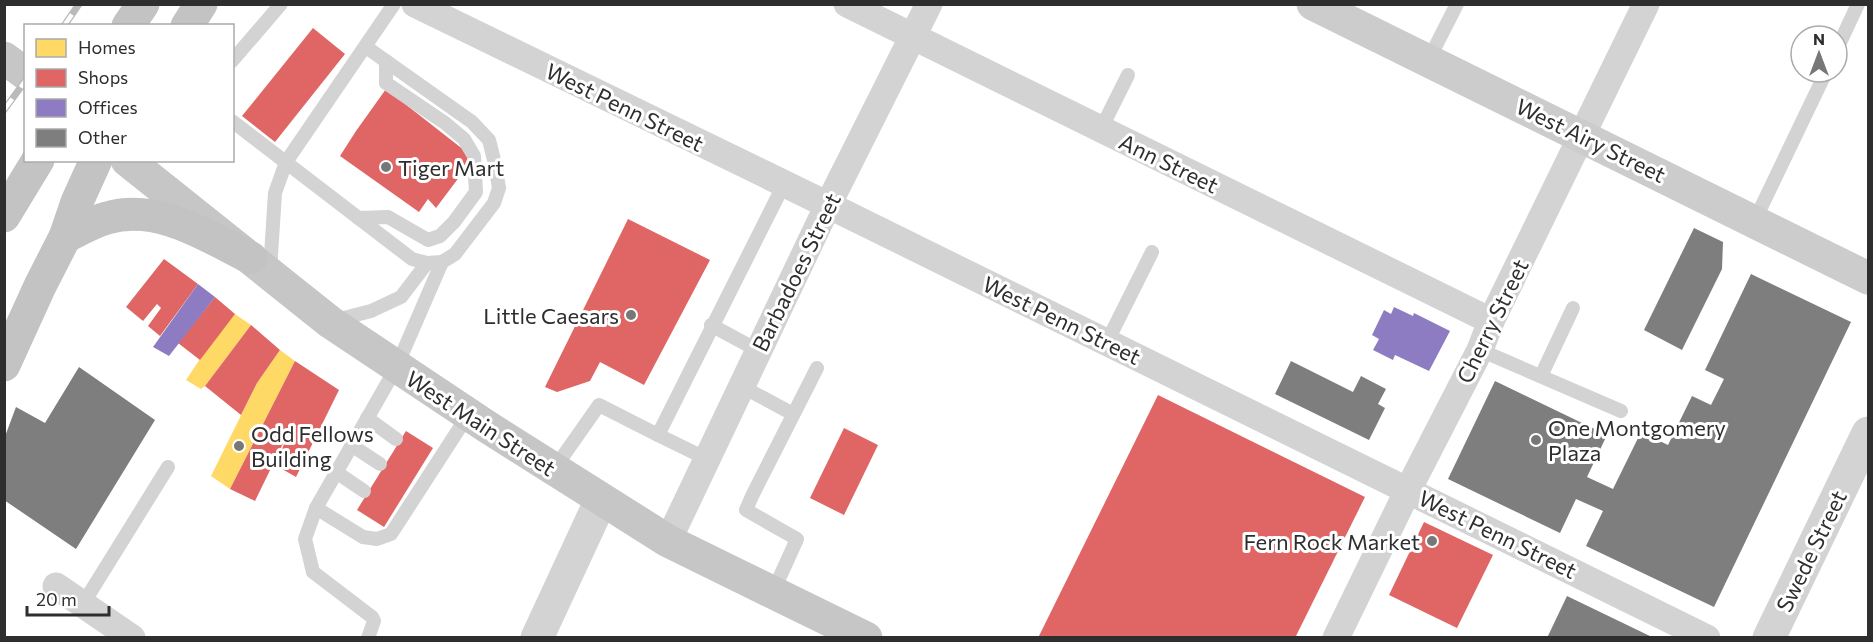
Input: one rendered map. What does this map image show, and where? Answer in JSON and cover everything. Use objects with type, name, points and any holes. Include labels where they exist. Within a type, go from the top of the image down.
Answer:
[{"type":"highway","points":[[129,24],[143,4]]},
{"type":"highway","points":[[188,24],[201,4]]},
{"type":"highway","points":[[4,216],[37,162]]},
{"type":"highway","points":[[4,365],[65,237],[77,202],[95,162]]},
{"type":"highway","points":[[65,237],[108,217],[147,215],[176,221],[260,265]]},
{"type":"main road","name":"West Airy Street","points":[[1313,4],[1869,278]]},
{"type":"main road","points":[[4,58],[24,73]]},
{"type":"main road","name":"West Main Street","points":[[131,162],[330,322],[468,415],[668,542],[866,638]]},
{"type":"street","name":"West Penn Street","points":[[415,4],[1707,638]]},
{"type":"street","name":"Ann Street","points":[[848,4],[1491,321]]},
{"type":"street","name":"Barbadoes Street","points":[[668,542],[828,205],[929,4]]},
{"type":"street","name":"Cherry Street","points":[[1336,638],[1480,350],[1491,321],[1647,4]]},
{"type":"street","name":"Swede Street","points":[[1769,638],[1869,433]]},
{"type":"street","points":[[537,638],[601,500]]},
{"type":"street","points":[[56,586],[132,638]]},
{"type":"lane","points":[[234,59],[281,4]]},
{"type":"lane","points":[[260,265],[275,193],[286,162],[394,4]]},
{"type":"lane","points":[[1428,61],[1457,4]]},
{"type":"lane","points":[[1849,24],[1858,4]]},
{"type":"lane","points":[[234,123],[412,259],[427,263],[442,262],[455,254],[494,203],[499,188],[489,140],[472,122],[366,47]]},
{"type":"lane","points":[[358,218],[388,217],[428,240],[440,236],[454,222],[476,192],[474,156],[464,139],[445,123],[386,83],[386,61]]},
{"type":"lane","points":[[1101,129],[1128,75]]},
{"type":"lane","points":[[1755,220],[1820,84]]},
{"type":"lane","points":[[658,435],[784,184]]},
{"type":"lane","points":[[1107,342],[1152,252]]},
{"type":"lane","points":[[368,638],[374,621],[372,617],[313,572],[305,539],[315,508],[396,368],[442,262]]},
{"type":"lane","points":[[330,322],[371,311],[401,297],[427,263]]},
{"type":"lane","points":[[1541,376],[1573,308]]},
{"type":"lane","points":[[711,326],[759,351]]},
{"type":"lane","points":[[1480,350],[1621,411]]},
{"type":"lane","points":[[772,592],[797,539],[746,510],[817,368]]},
{"type":"lane","points":[[741,386],[793,414]]},
{"type":"lane","points":[[554,470],[599,405],[707,459]]},
{"type":"lane","points":[[315,508],[363,537],[377,539],[391,534],[397,513],[420,490],[468,415]]},
{"type":"lane","points":[[367,418],[396,439]]},
{"type":"lane","points":[[351,445],[380,464]]},
{"type":"lane","points":[[423,456],[436,465]]},
{"type":"lane","points":[[83,604],[168,467]]},
{"type":"lane","points":[[336,472],[364,491]]},
{"type":"lane","points":[[407,482],[420,490]]},
{"type":"building: Homes","points":[[235,314],[251,325],[201,389],[186,380],[210,344]]},
{"type":"building: Homes","name":"Odd Fellows Building","points":[[280,350],[295,361],[230,489],[211,476],[257,383]]},
{"type":"building: Shops","points":[[313,28],[345,54],[275,142],[242,116]]},
{"type":"building: Shops","points":[[386,89],[469,154],[473,170],[463,172],[436,208],[428,199],[419,212],[340,156]]},
{"type":"building: Shops","points":[[628,219],[710,260],[644,385],[600,362],[590,381],[557,392],[545,387]]},
{"type":"building: Shops","points":[[164,259],[198,284],[160,336],[148,326],[161,308],[157,304],[143,321],[126,307]]},
{"type":"building: Shops","points":[[215,297],[235,314],[200,360],[178,343]]},
{"type":"building: Shops","points":[[251,325],[280,350],[257,383],[241,415],[205,386]]},
{"type":"building: Shops","points":[[295,361],[339,390],[296,477],[275,465],[295,419],[255,501],[230,489]]},
{"type":"building: Shops","points":[[1158,395],[1365,497],[1295,638],[1038,638]]},
{"type":"building: Shops","points":[[844,428],[878,445],[844,515],[810,498]]},
{"type":"building: Shops","points":[[406,431],[433,448],[384,527],[357,510]]},
{"type":"building: Shops","points":[[1424,522],[1493,555],[1457,628],[1389,595]]},
{"type":"building: Offices","points":[[198,284],[215,297],[169,356],[153,347]]},
{"type":"building: Offices","points":[[1394,307],[1413,316],[1414,313],[1450,331],[1429,371],[1395,355],[1393,360],[1373,350],[1379,339],[1372,335],[1384,310],[1391,314]]},
{"type":"building: Other","points":[[1694,228],[1723,242],[1722,269],[1682,350],[1644,330]]},
{"type":"building: Other","name":"One Montgomery Plaza","points":[[1751,274],[1851,322],[1714,607],[1586,546],[1603,511],[1576,499],[1560,533],[1448,479],[1495,381],[1607,435],[1587,477],[1613,489],[1641,432],[1668,445],[1692,396],[1711,405],[1724,379],[1705,370]]},
{"type":"building: Other","points":[[1291,361],[1353,392],[1361,376],[1386,389],[1378,404],[1385,408],[1369,440],[1275,394]]},
{"type":"building: Other","points":[[79,367],[155,420],[76,549],[4,500],[4,439],[16,407],[45,423]]},
{"type":"building: Other","points":[[1567,596],[1654,638],[1547,638]]},
{"type":"railway","points":[[65,24],[79,4]]},
{"type":"railway","points":[[4,110],[24,83]]},
{"type":"place","name":"Tiger Mart","points":[[386,167]]},
{"type":"place","name":"Little Caesars","points":[[631,315]]},
{"type":"place","name":"One Montgomery Plaza","points":[[1536,440]]},
{"type":"place","name":"Odd Fellows Building","points":[[239,446]]},
{"type":"place","name":"Fern Rock Market","points":[[1432,541]]}]
